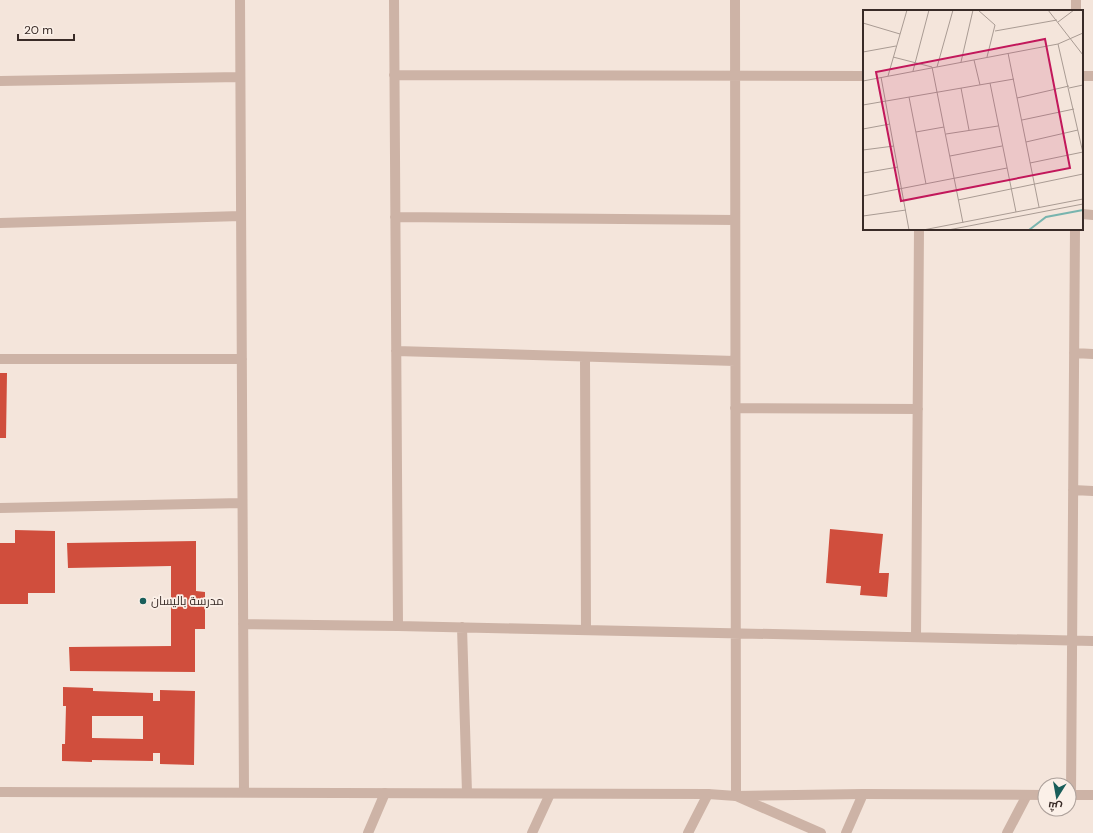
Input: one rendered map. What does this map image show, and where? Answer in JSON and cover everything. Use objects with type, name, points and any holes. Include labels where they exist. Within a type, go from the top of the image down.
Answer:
[{"type":"street","points":[[240,0],[244,792]]},
{"type":"street","points":[[394,0],[398,626]]},
{"type":"street","points":[[735,0],[736,796]]},
{"type":"street","points":[[394,75],[863,76]]},
{"type":"street","points":[[0,81],[240,78]]},
{"type":"street","points":[[1083,214],[1093,215]]},
{"type":"street","points":[[0,223],[241,216]]},
{"type":"street","points":[[395,217],[735,220]]},
{"type":"street","points":[[916,637],[919,230]]},
{"type":"street","points":[[1070,777],[1075,230]]},
{"type":"street","points":[[396,351],[735,361]]},
{"type":"street","points":[[1074,353],[1093,354]]},
{"type":"street","points":[[585,357],[586,630]]},
{"type":"street","points":[[0,360],[242,359]]},
{"type":"street","points":[[735,408],[918,409]]},
{"type":"street","points":[[1073,490],[1093,491]]},
{"type":"street","points":[[0,508],[242,503]]},
{"type":"street","points":[[243,624],[462,627],[1093,641]]},
{"type":"street","points":[[462,627],[467,793]]},
{"type":"street","points":[[0,792],[708,794],[736,796],[863,794],[1037,795]]},
{"type":"street","points":[[368,833],[385,793]]},
{"type":"street","points":[[532,833],[550,794]]},
{"type":"street","points":[[688,833],[708,794]]},
{"type":"street","points":[[846,833],[863,794]]},
{"type":"street","points":[[1007,833],[1027,795]]},
{"type":"street","points":[[1077,795],[1093,795]]},
{"type":"street","points":[[736,796],[821,833]]},
{"type":"building","points":[[0,373],[7,373],[6,438],[0,438]]},
{"type":"building","points":[[830,529],[883,534],[879,573],[889,573],[887,597],[860,595],[861,586],[826,583]]},
{"type":"building","points":[[15,530],[55,531],[55,593],[28,593],[28,604],[0,604],[0,543],[15,543]]},
{"type":"building","points":[[196,541],[196,591],[205,592],[205,629],[195,629],[195,672],[70,671],[69,647],[171,646],[171,566],[68,568],[67,543]]},
{"type":"building","points":[[63,687],[93,688],[93,691],[153,693],[153,701],[160,701],[160,690],[195,691],[194,765],[160,764],[160,753],[153,753],[153,761],[62,761],[62,744],[65,744],[66,706],[63,706]],"holes":[[[92,716],[143,716],[143,739],[92,738]]]},
{"type":"place","name":"مدرسة بالیسان","points":[[143,601]]}]
